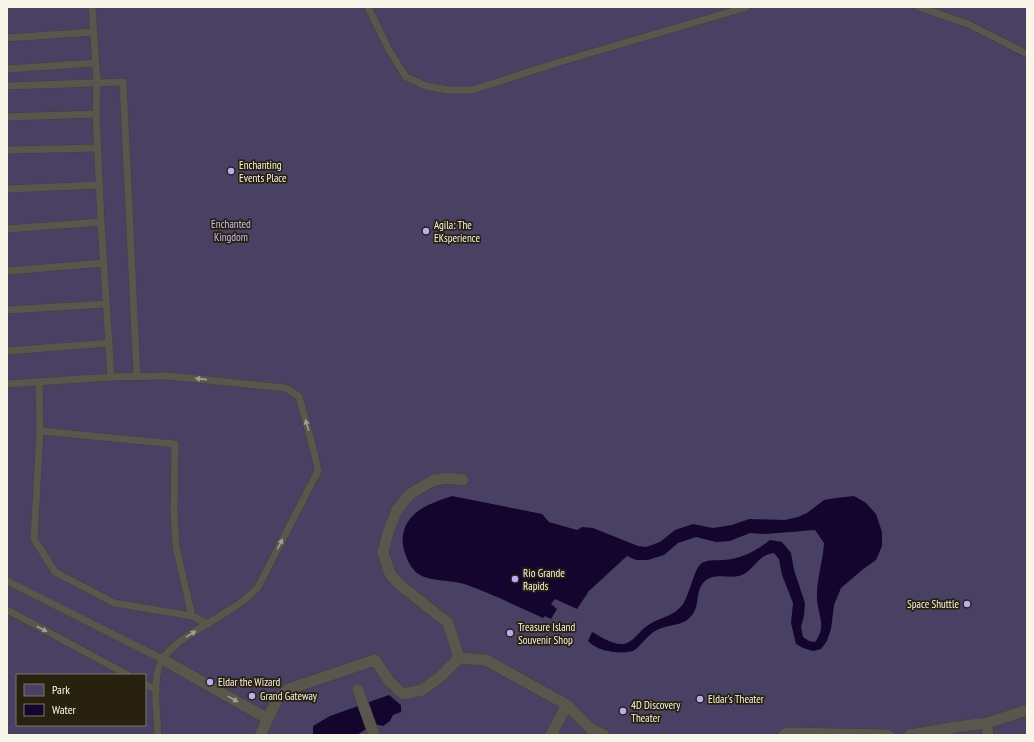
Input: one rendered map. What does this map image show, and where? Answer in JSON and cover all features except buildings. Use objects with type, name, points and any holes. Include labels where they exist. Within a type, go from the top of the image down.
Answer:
[{"type":"street","points":[[460,658],[448,623],[400,585],[390,574],[383,552],[389,530],[397,510],[410,494],[434,480],[448,478],[463,480]]},
{"type":"street","points":[[260,735],[278,698],[289,689],[375,660],[389,681],[403,694],[422,690],[440,677],[460,658],[486,660],[567,705],[589,732],[604,735]]},
{"type":"street","points":[[162,659],[268,718]]},
{"type":"street","points":[[358,690],[374,735]]},
{"type":"street","points":[[551,735],[567,705]]},
{"type":"street","points":[[910,735],[956,726],[987,723],[1027,710]]},
{"type":"street","points":[[987,723],[988,735]]},
{"type":"street","points":[[784,735],[787,733],[888,735]]},
{"type":"lane","points":[[92,7],[97,82],[96,114],[101,222],[111,377]]},
{"type":"lane","points":[[368,7],[389,50],[406,77],[426,86],[449,90],[472,90],[563,60],[747,7]]},
{"type":"lane","points":[[919,7],[968,24],[1027,54]]},
{"type":"lane","points":[[7,38],[93,32]]},
{"type":"lane","points":[[7,69],[95,63]]},
{"type":"lane","points":[[7,86],[123,82],[137,376]]},
{"type":"lane","points":[[7,117],[96,114]]},
{"type":"lane","points":[[7,150],[98,148]]},
{"type":"lane","points":[[7,189],[100,185]]},
{"type":"lane","points":[[7,228],[101,222]]},
{"type":"lane","points":[[7,271],[104,263]]},
{"type":"lane","points":[[7,310],[106,304]]},
{"type":"lane","points":[[7,351],[109,343]]},
{"type":"lane","points":[[7,384],[111,377],[168,376],[285,388],[299,396],[318,471],[258,587],[240,604],[174,645],[162,659],[158,668],[156,683],[158,735]]},
{"type":"lane","points":[[39,382],[40,431],[34,539],[55,572],[114,603],[192,616],[208,624]]},
{"type":"lane","points":[[40,431],[175,444],[174,512],[176,547],[192,616]]},
{"type":"lane","points":[[7,581],[162,659]]},
{"type":"lane","points":[[7,611],[126,674]]},
{"type":"lane","points":[[146,685],[156,690]]},
{"type":"green space","name":"Enchanted Kingdom","points":[[7,7],[1027,7],[1027,735],[7,735]]},
{"type":"water","points":[[452,496],[542,514],[549,522],[577,530],[582,527],[593,528],[638,546],[646,547],[660,542],[675,530],[693,524],[713,528],[732,525],[749,519],[785,520],[807,513],[824,500],[854,496],[866,503],[876,514],[882,532],[882,546],[876,560],[841,588],[834,605],[831,629],[827,641],[821,649],[813,651],[796,644],[791,623],[793,603],[782,575],[779,559],[774,553],[764,556],[751,569],[742,575],[733,577],[718,576],[708,579],[699,590],[696,607],[689,619],[655,631],[633,651],[612,652],[598,648],[588,641],[592,632],[615,643],[627,643],[644,628],[675,612],[683,604],[697,570],[702,563],[742,556],[754,551],[770,540],[782,542],[791,553],[794,570],[805,603],[801,627],[803,637],[809,641],[815,642],[821,631],[817,592],[824,543],[815,530],[766,534],[750,533],[730,541],[716,542],[696,537],[678,543],[664,555],[648,560],[636,560],[627,556],[589,591],[577,609],[555,599],[551,604],[557,609],[551,619],[545,616],[543,618],[496,596],[461,583],[435,580],[417,573],[413,569],[403,546],[405,526],[415,514],[422,509]]},
{"type":"water","points":[[389,695],[401,705],[401,712],[393,715],[390,721],[383,726],[374,724],[357,735],[313,735],[313,726],[330,716]]},
{"type":"place","name":"Enchanting Events Place","points":[[231,171]]},
{"type":"place","name":"Agila: The EKsperience","points":[[426,231]]},
{"type":"place","name":"Rio Grande Rapids","points":[[515,579]]},
{"type":"place","name":"Space Shuttle","points":[[967,604]]},
{"type":"place","name":"Treasure Island Souvenir Shop","points":[[510,633]]},
{"type":"place","name":"Eldar the Wizard","points":[[210,682]]},
{"type":"place","name":"Grand Gateway","points":[[252,696]]},
{"type":"place","name":"Eldar's Theater","points":[[700,699]]},
{"type":"place","name":"4D Discovery Theater","points":[[623,711]]}]
